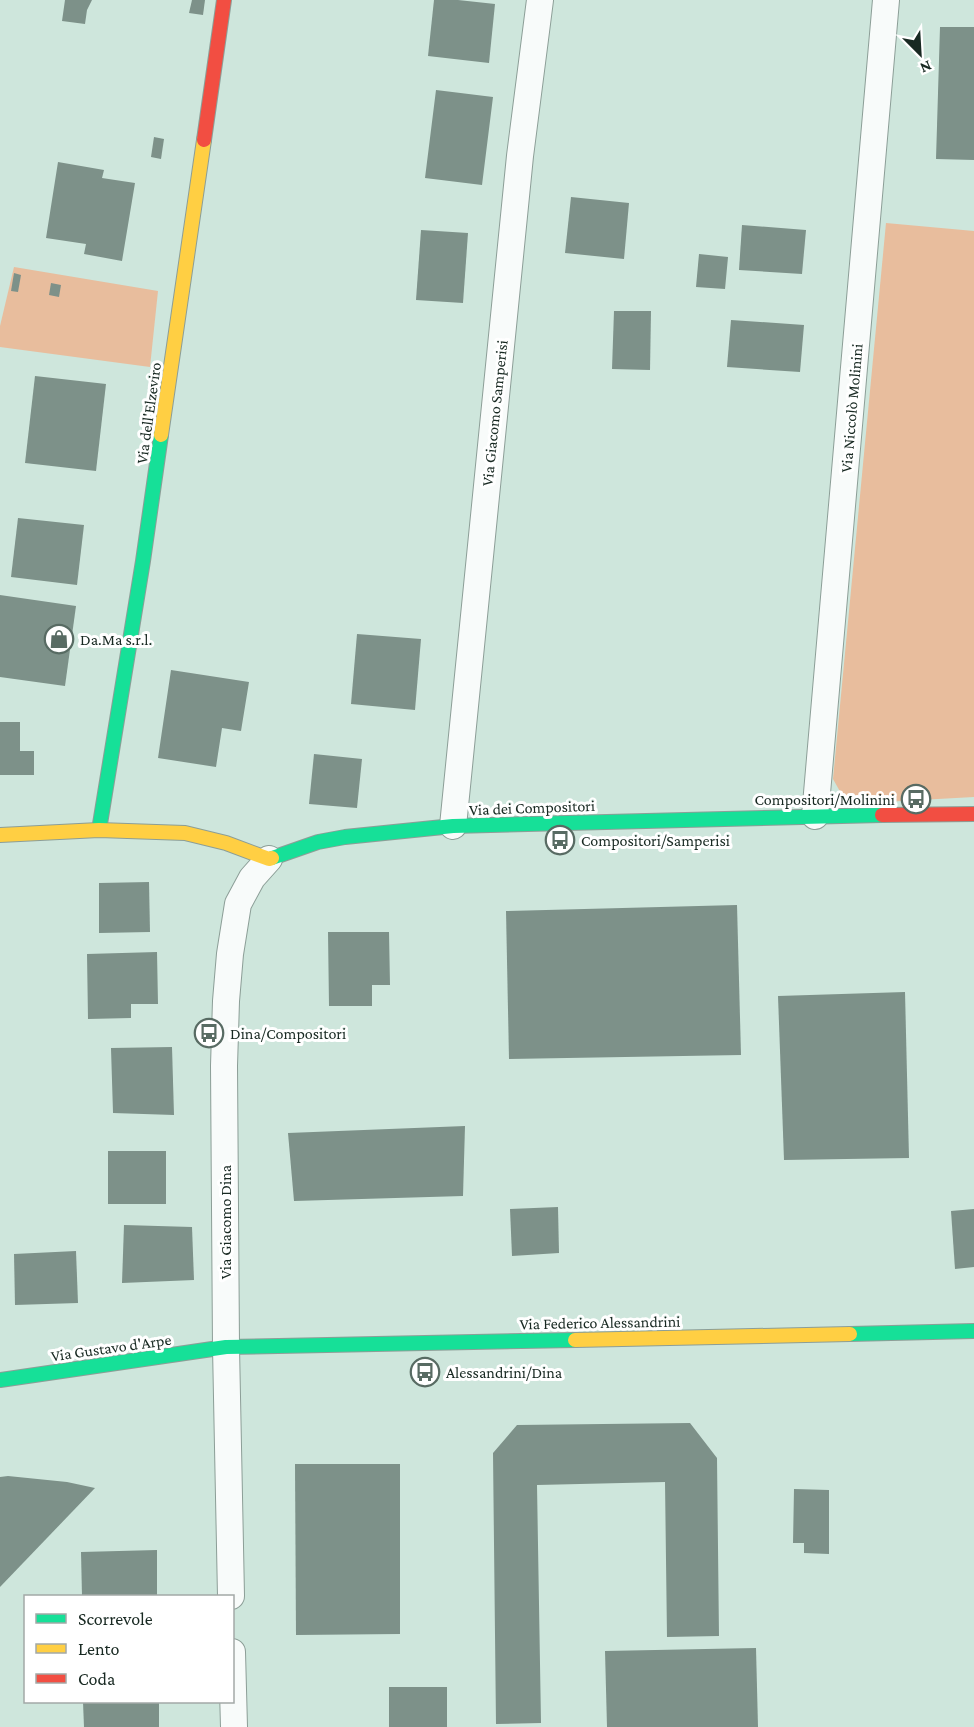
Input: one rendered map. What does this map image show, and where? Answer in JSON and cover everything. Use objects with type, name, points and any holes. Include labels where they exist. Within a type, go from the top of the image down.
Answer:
[{"type":"street","name":"Via dell'Elzeviro","points":[[99,830],[144,561],[224,0]]},
{"type":"street","name":"Via Giacomo Samperisi","points":[[453,826],[520,156],[540,0]]},
{"type":"street","name":"Via Niccolò Molinini","points":[[815,816],[886,0]]},
{"type":"street","name":"Via dei Compositori","points":[[268,859],[318,842],[345,837],[453,826],[974,814]]},
{"type":"street","points":[[0,835],[99,830],[171,832],[198,835],[268,859]]},
{"type":"street","name":"Via Giacomo Dina","points":[[231,1595],[226,1347],[225,1066],[228,976],[238,904],[252,878],[268,859]]},
{"type":"street","name":"Via Federico Alessandrini","points":[[226,1347],[974,1331]]},
{"type":"street","name":"Via Gustavo d'Arpe","points":[[0,1380],[226,1347]]},
{"type":"street","points":[[233,1703],[234,1727]]},
{"type":"shaded area","points":[[886,223],[974,231],[974,797],[847,804],[833,779]]},
{"type":"shaded area","points":[[14,267],[158,291],[150,367],[0,347],[0,326]]},
{"type":"building","points":[[65,0],[92,0],[87,10],[85,24],[62,21]]},
{"type":"building","points":[[192,0],[205,0],[203,15],[189,13]]},
{"type":"building","points":[[434,0],[495,4],[489,63],[428,56]]},
{"type":"building","points":[[940,27],[974,27],[974,160],[936,159]]},
{"type":"building","points":[[436,90],[493,97],[482,185],[425,178]]},
{"type":"building","points":[[154,137],[164,139],[161,159],[151,157]]},
{"type":"building","points":[[58,162],[104,170],[102,178],[135,183],[122,261],[84,254],[86,244],[46,238]]},
{"type":"building","points":[[571,197],[629,203],[624,259],[565,253]]},
{"type":"building","points":[[742,225],[806,230],[802,274],[739,270]]},
{"type":"building","points":[[421,230],[468,233],[463,303],[416,300]]},
{"type":"building","points":[[699,254],[728,257],[725,289],[696,287]]},
{"type":"building","points":[[14,273],[21,275],[18,292],[11,291]]},
{"type":"building","points":[[51,283],[61,285],[59,297],[49,295]]},
{"type":"building","points":[[614,311],[651,311],[650,370],[612,369]]},
{"type":"building","points":[[731,320],[804,325],[800,372],[727,367]]},
{"type":"building","points":[[35,376],[106,384],[96,471],[25,463]]},
{"type":"building","points":[[18,518],[84,525],[77,585],[11,577]]},
{"type":"building","points":[[0,595],[76,606],[65,686],[0,677]]},
{"type":"building","points":[[357,634],[421,639],[415,710],[351,704]]},
{"type":"building","points":[[171,670],[249,682],[241,731],[222,728],[216,767],[158,758]]},
{"type":"building","points":[[0,722],[20,722],[20,751],[34,751],[34,775],[0,775]]},
{"type":"building","points":[[314,754],[362,759],[357,808],[309,804]]},
{"type":"building","points":[[149,882],[150,932],[99,933],[99,883]]},
{"type":"building","points":[[737,905],[741,1055],[509,1059],[506,911]]},
{"type":"building","points":[[328,932],[389,932],[390,985],[372,985],[372,1006],[329,1006]]},
{"type":"building","points":[[157,952],[158,1004],[131,1004],[131,1018],[88,1019],[87,954]]},
{"type":"building","points":[[905,992],[909,1158],[784,1160],[778,996]]},
{"type":"building","points":[[172,1047],[174,1115],[113,1113],[111,1048]]},
{"type":"building","points":[[465,1126],[463,1196],[294,1201],[288,1133]]},
{"type":"building","points":[[108,1151],[166,1151],[166,1204],[108,1204]]},
{"type":"building","points":[[558,1207],[559,1253],[512,1256],[510,1209]]},
{"type":"building","points":[[974,1209],[974,1267],[955,1269],[951,1211]]},
{"type":"building","points":[[124,1225],[192,1227],[194,1280],[122,1283]]},
{"type":"building","points":[[76,1251],[78,1303],[15,1305],[14,1254]]},
{"type":"building","points":[[690,1423],[717,1458],[719,1636],[667,1637],[665,1482],[537,1485],[541,1723],[496,1724],[493,1453],[517,1425]]},
{"type":"building","points":[[295,1464],[400,1464],[400,1634],[296,1635]]},
{"type":"building","points":[[0,1477],[67,1482],[95,1488],[0,1587]]},
{"type":"building","points":[[794,1489],[829,1490],[829,1554],[804,1553],[804,1543],[793,1543]]},
{"type":"building","points":[[157,1550],[157,1595],[82,1595],[81,1552]]},
{"type":"building","points":[[756,1648],[758,1727],[607,1727],[605,1651]]},
{"type":"building","points":[[389,1687],[447,1687],[447,1727],[389,1727]]},
{"type":"building","points":[[83,1703],[159,1703],[159,1727],[84,1727]]},
{"type":"traffic: fast","points":[[99,830],[161,435]]},
{"type":"traffic: fast","points":[[272,858],[318,842],[345,837],[453,826],[882,815]]},
{"type":"traffic: fast","points":[[850,1334],[974,1331]]},
{"type":"traffic: fast","points":[[0,1380],[226,1347],[575,1340]]},
{"type":"traffic: slow","points":[[161,435],[204,140]]},
{"type":"traffic: slow","points":[[0,835],[99,830],[185,833],[272,858]]},
{"type":"traffic: slow","points":[[575,1340],[850,1334]]},
{"type":"traffic: jam","points":[[204,140],[224,0]]},
{"type":"traffic: jam","points":[[882,815],[974,814]]},
{"type":"place","name":"Da.Ma s.r.l.","points":[[59,639]]},
{"type":"place","name":"Compositori/Molinini","points":[[916,799]]},
{"type":"place","name":"Compositori/Samperisi","points":[[560,840]]},
{"type":"place","name":"Dina/Compositori","points":[[209,1033]]},
{"type":"place","name":"Alessandrini/Dina","points":[[425,1372]]}]
